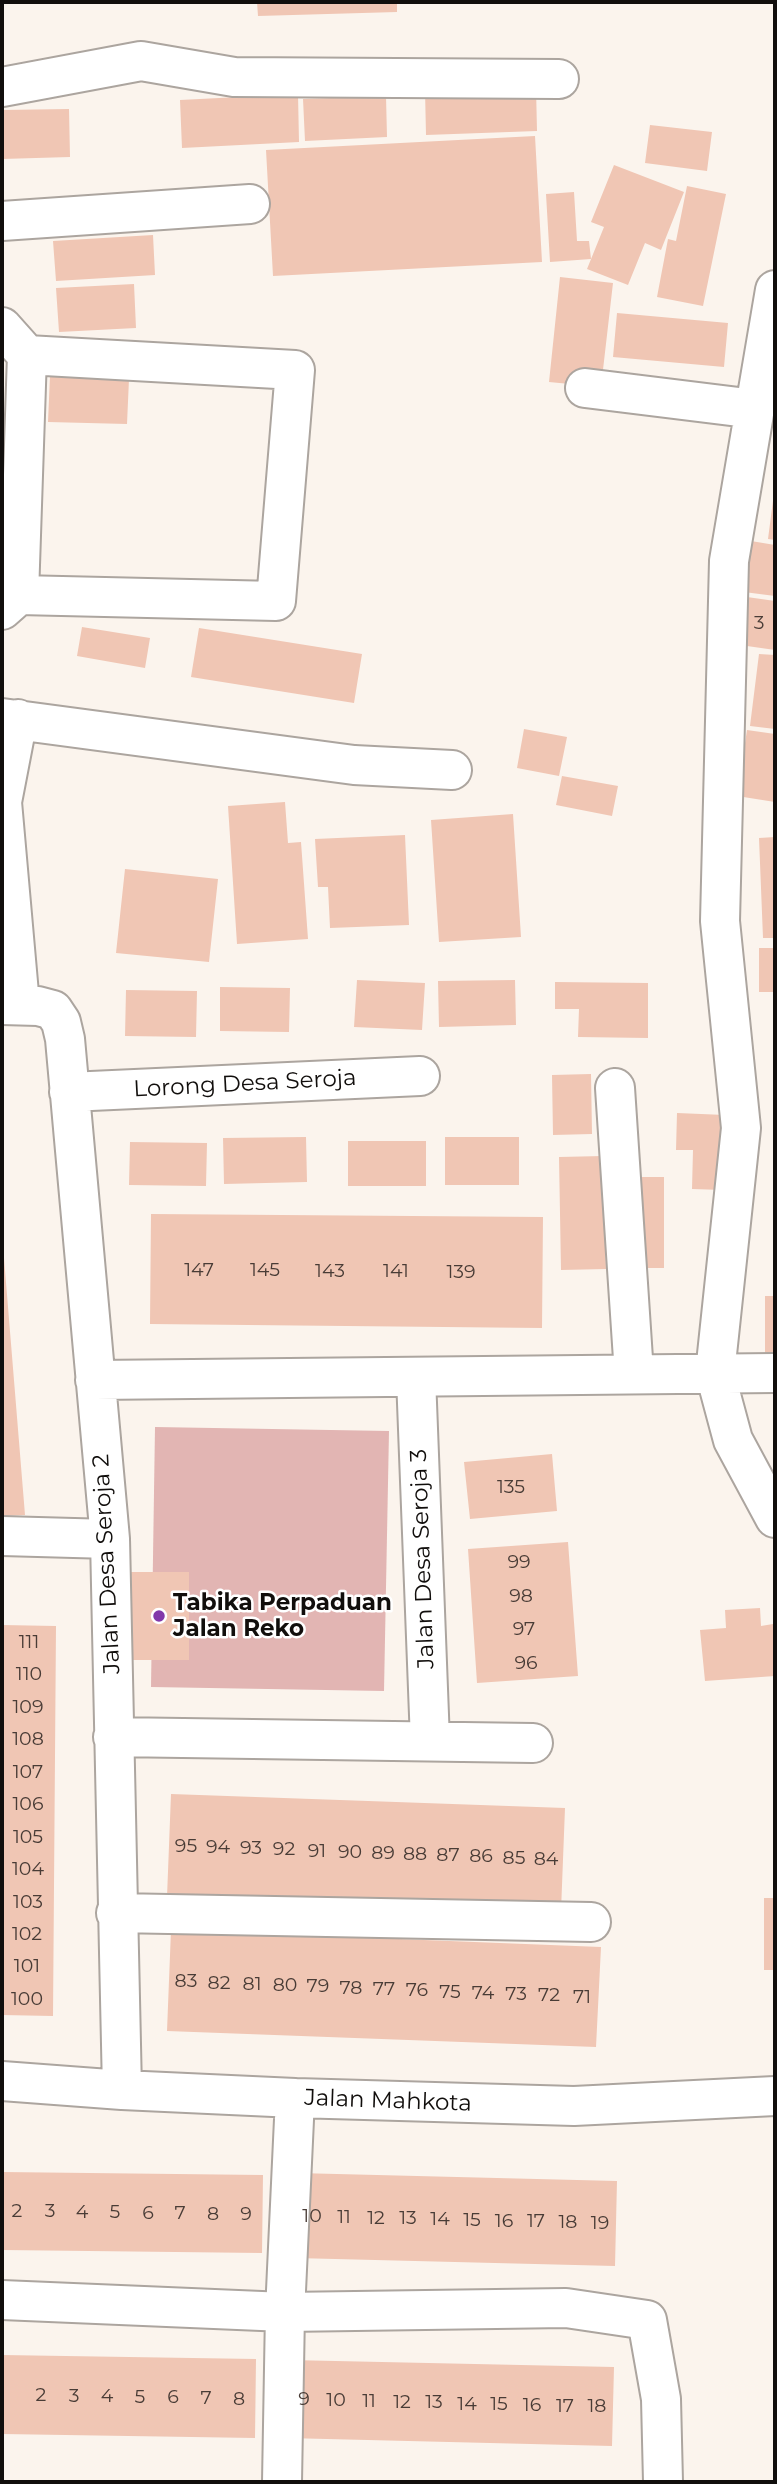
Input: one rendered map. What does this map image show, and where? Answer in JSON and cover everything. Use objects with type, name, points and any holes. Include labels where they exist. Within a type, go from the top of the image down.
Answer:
[{"type":"street","points":[[2,87],[141,61],[234,77],[559,79]]},
{"type":"street","points":[[2,221],[250,204]]},
{"type":"street","points":[[775,290],[763,397],[729,561],[720,921],[741,1128],[715,1373],[733,1440],[775,1518]]},
{"type":"street","points":[[2,327],[27,355],[295,370],[276,601],[10,602],[27,355]]},
{"type":"street","points":[[585,388],[763,397]]},
{"type":"street","points":[[11,1005],[2,802],[10,719],[354,765],[452,770]]},
{"type":"street","name":"Jalan Desa Seroja 2","points":[[11,1005],[38,1006],[53,1010],[61,1022],[65,1040],[110,1539],[116,1913],[122,2090]]},
{"type":"street","name":"Lorong Desa Seroja","points":[[69,1092],[420,1076]]},
{"type":"street","points":[[615,1088],[634,1374]]},
{"type":"street","points":[[95,1380],[775,1373]]},
{"type":"street","name":"Jalan Desa Seroja 3","points":[[416,1377],[430,1741]]},
{"type":"street","points":[[2,1536],[110,1539]]},
{"type":"street","points":[[113,1737],[533,1743]]},
{"type":"street","points":[[116,1913],[591,1922]]},
{"type":"street","name":"Jalan Mahkota","points":[[2,2081],[295,2098],[574,2106],[775,2096]]},
{"type":"street","points":[[282,2482],[285,2312],[295,2098]]},
{"type":"street","points":[[2,2300],[285,2312],[566,2308],[647,2320],[661,2399],[663,2482]]},
{"type":"shaded area","points":[[155,1427],[389,1431],[384,1691],[151,1687]]},
{"type":"building","points":[[257,2],[397,2],[397,12],[258,16]]},
{"type":"building","points":[[536,87],[537,131],[426,135],[425,90]]},
{"type":"building","points":[[298,94],[299,142],[182,148],[180,100]]},
{"type":"building","points":[[386,96],[387,137],[305,141],[303,99]]},
{"type":"building","points":[[69,109],[70,157],[2,159],[2,110]]},
{"type":"building","points":[[650,125],[712,132],[707,171],[645,163]]},
{"type":"building","points":[[535,136],[542,262],[273,276],[266,150]]},
{"type":"building","points":[[614,165],[684,192],[661,250],[645,243],[628,285],[587,269],[604,227],[591,222]]},
{"type":"building","points":[[687,186],[726,194],[703,306],[657,297],[668,239],[676,241]]},
{"type":"building","points":[[574,192],[577,241],[589,241],[591,259],[550,262],[546,194]]},
{"type":"building","points":[[153,235],[155,275],[56,281],[53,241]]},
{"type":"building","points":[[560,277],[613,283],[601,387],[549,382]]},
{"type":"building","points":[[134,284],[136,328],[59,332],[56,288]]},
{"type":"building","points":[[617,313],[728,323],[724,367],[613,357]]},
{"type":"building","points":[[50,376],[129,379],[127,424],[48,422]]},
{"type":"building","points":[[4,433],[9,570],[2,570]]},
{"type":"building","points":[[775,493],[775,540],[768,539]]},
{"type":"building","points":[[751,541],[775,545],[775,596],[744,592]]},
{"type":"building","points":[[747,597],[775,601],[775,650],[740,645]]},
{"type":"building","points":[[82,627],[150,638],[145,668],[77,656]]},
{"type":"building","points":[[199,628],[362,654],[354,703],[191,677]]},
{"type":"building","points":[[759,654],[775,655],[775,729],[750,726]]},
{"type":"building","points":[[524,729],[567,737],[559,776],[517,768]]},
{"type":"building","points":[[747,730],[775,734],[775,802],[737,796]]},
{"type":"building","points":[[562,776],[618,786],[612,816],[556,805]]},
{"type":"building","points":[[285,802],[288,843],[301,842],[308,939],[237,944],[228,806]]},
{"type":"building","points":[[513,814],[521,937],[439,942],[431,820]]},
{"type":"building","points":[[405,835],[409,925],[330,928],[328,887],[318,887],[315,839]]},
{"type":"building","points":[[775,837],[775,938],[763,938],[759,838]]},
{"type":"building","points":[[125,869],[218,879],[209,962],[116,953]]},
{"type":"building","points":[[759,948],[775,948],[775,992],[759,992]]},
{"type":"building","points":[[357,980],[425,983],[422,1030],[354,1027]]},
{"type":"building","points":[[515,980],[516,1025],[439,1027],[438,981]]},
{"type":"building","points":[[555,982],[648,983],[648,1038],[578,1037],[579,1009],[555,1009]]},
{"type":"building","points":[[220,987],[290,988],[289,1032],[220,1031]]},
{"type":"building","points":[[126,990],[197,991],[196,1037],[125,1036]]},
{"type":"building","points":[[591,1074],[592,1134],[553,1135],[552,1075]]},
{"type":"building","points":[[677,1113],[725,1115],[723,1190],[692,1189],[693,1150],[676,1150]]},
{"type":"building","points":[[306,1137],[307,1182],[224,1184],[223,1138]]},
{"type":"building","points":[[445,1137],[519,1137],[519,1185],[445,1185]]},
{"type":"building","points":[[348,1141],[426,1141],[426,1186],[348,1186]]},
{"type":"building","points":[[130,1142],[207,1143],[206,1186],[129,1185]]},
{"type":"building","points":[[603,1156],[606,1269],[561,1270],[559,1157]]},
{"type":"building","points":[[634,1177],[664,1177],[664,1268],[634,1268]]},
{"type":"building","points":[[151,1214],[543,1217],[542,1328],[150,1324]]},
{"type":"building","points":[[4,1258],[25,1515],[2,1516]]},
{"type":"building","points":[[765,1296],[775,1296],[775,1354],[765,1354]]},
{"type":"building","points":[[552,1454],[557,1511],[470,1519],[464,1462]]},
{"type":"building","points":[[568,1542],[578,1676],[477,1683],[468,1549]]},
{"type":"building","name":"Tabika Perpaduan Jalan Reko","points":[[129,1572],[189,1572],[189,1660],[129,1660]]},
{"type":"building","points":[[760,1608],[761,1626],[773,1624],[775,1676],[705,1681],[700,1630],[726,1628],[725,1610]]},
{"type":"building","points":[[2,1625],[56,1626],[53,2016],[2,2015]]},
{"type":"building","points":[[171,1794],[565,1808],[561,1911],[167,1897]]},
{"type":"building","points":[[764,1898],[775,1898],[775,1970],[764,1970]]},
{"type":"building","points":[[171,1930],[601,1947],[596,2047],[167,2031]]},
{"type":"building","points":[[2,2172],[263,2175],[262,2253],[2,2250]]},
{"type":"building","points":[[297,2173],[617,2181],[615,2266],[295,2258]]},
{"type":"building","points":[[2,2355],[256,2359],[255,2438],[2,2434]]},
{"type":"building","points":[[289,2360],[614,2367],[612,2446],[286,2438]]},
{"type":"place","name":"Tabika Perpaduan Jalan Reko","points":[[159,1616]]}]
